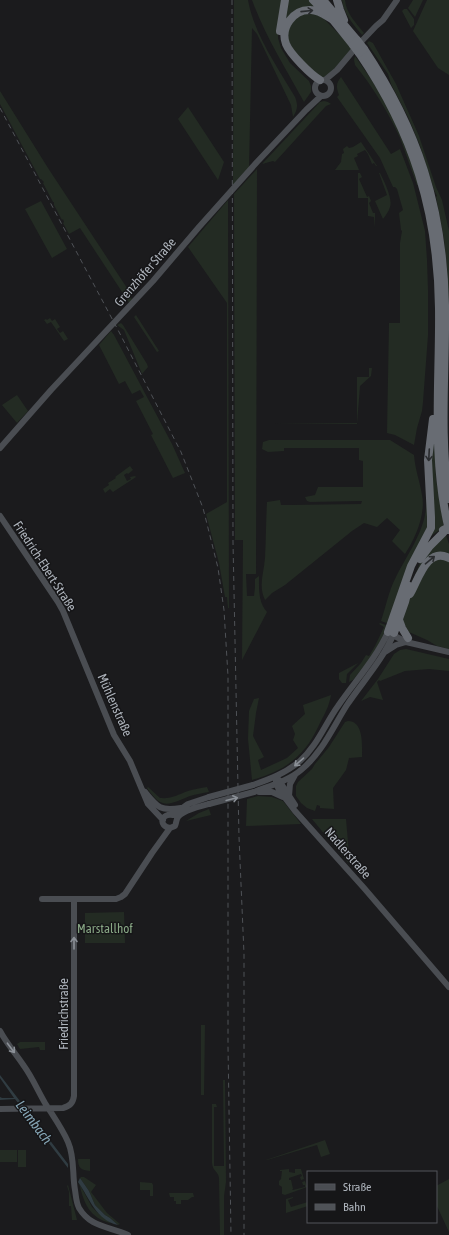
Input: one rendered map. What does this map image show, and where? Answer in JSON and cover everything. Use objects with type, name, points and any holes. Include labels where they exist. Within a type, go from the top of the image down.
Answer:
[{"type":"highway","points":[[285,0],[280,32],[282,46],[288,55],[319,87]]},
{"type":"highway","points":[[314,0],[355,42]]},
{"type":"highway","points":[[323,0],[348,28]]},
{"type":"highway","points":[[338,0],[340,10],[355,42],[387,84],[407,124],[425,173],[434,208],[440,239],[444,287],[443,419],[444,453],[449,499]]},
{"type":"highway","points":[[319,87],[308,71],[291,52],[287,45],[284,33],[288,22],[292,17],[304,10],[315,11],[333,20]]},
{"type":"highway","points":[[361,51],[398,121],[414,159],[428,207],[435,249],[438,280],[439,340],[437,403],[439,469],[447,530]]},
{"type":"highway","points":[[392,634],[411,566],[428,534],[431,524],[428,460],[433,417],[437,403]]},
{"type":"highway","points":[[443,419],[449,446]]},
{"type":"highway","points":[[421,547],[432,537],[447,530]]},
{"type":"highway","points":[[392,634],[399,620],[408,589],[419,560],[428,547],[447,530]]},
{"type":"highway","points":[[405,602],[424,566],[429,560],[438,555],[444,555],[449,558]]},
{"type":"highway","points":[[399,620],[407,640]]},
{"type":"street","name":"Grenzhöfer Straße","points":[[0,448],[51,390],[153,280],[198,227],[306,110],[319,87],[337,70],[353,50],[376,26],[384,14],[388,14],[397,0]]},
{"type":"street","name":"Grenzhöfer Straße","points":[[319,87],[326,95],[330,92],[330,84],[337,70]]},
{"type":"street","points":[[319,87],[330,84]]},
{"type":"street","name":"Friedrich-Ebert-Straße","points":[[0,516],[58,602],[71,628]]},
{"type":"street","name":"Mühlenstraße","points":[[71,628],[112,730],[130,761],[148,804],[166,825]]},
{"type":"street","points":[[392,634],[425,646],[449,652]]},
{"type":"street","points":[[254,792],[268,792],[286,796],[292,778],[314,757],[348,704],[385,652],[392,634]]},
{"type":"street","points":[[42,899],[118,899],[125,894],[152,853],[166,825],[166,815],[175,817],[193,809],[254,792],[277,780],[308,753],[317,742],[337,707],[392,634]]},
{"type":"street","points":[[385,652],[407,640]]},
{"type":"street","points":[[166,825],[175,826],[175,817],[182,808],[192,802],[254,784],[277,780],[296,774]]},
{"type":"street","name":"Nadlerstraße","points":[[277,780],[286,796],[307,823],[449,987]]},
{"type":"street","name":"Mühlenstraße","points":[[143,789],[152,801],[163,809],[170,810],[182,808]]},
{"type":"street","name":"Friedrichstraße","points":[[56,1119],[58,1113],[63,1108],[72,1103],[74,1096],[74,899]]},
{"type":"street","points":[[0,1031],[28,1071],[40,1094],[56,1119],[71,1151],[73,1162],[73,1182],[79,1208],[91,1221],[128,1235]]},
{"type":"street","points":[[35,1108],[40,1094]]},
{"type":"street","points":[[0,1109],[63,1108]]},
{"type":"green space","points":[[234,0],[248,0],[255,25],[274,62],[295,97],[297,107],[293,117],[291,105],[257,34],[252,28],[249,168],[233,186]]},
{"type":"green space","points":[[252,0],[282,0],[278,38],[281,48],[290,63],[309,81],[311,92],[304,102],[269,39]]},
{"type":"green space","points":[[288,0],[310,0],[320,10],[312,9],[286,24],[290,54],[283,30]]},
{"type":"green space","points":[[342,0],[345,0],[349,14],[364,33],[362,35],[344,10]]},
{"type":"green space","points":[[413,0],[423,0],[415,17],[408,8]]},
{"type":"green space","points":[[427,0],[449,0],[449,75],[438,68],[413,31]]},
{"type":"green space","points":[[407,9],[414,19],[414,25],[411,28],[402,11]]},
{"type":"green space","points":[[304,14],[314,14],[323,18],[352,47],[352,49],[334,70],[325,77],[319,77],[305,63],[295,52],[288,40],[287,33],[293,20]]},
{"type":"green space","points":[[369,41],[373,43],[396,84],[419,136],[436,187],[442,200],[449,231],[449,364],[447,270],[437,196],[420,146],[408,117],[391,84],[388,74],[367,43]]},
{"type":"green space","points":[[355,56],[388,104],[420,185],[417,185],[400,138],[380,100],[355,65]]},
{"type":"green space","points":[[341,77],[391,154],[400,149],[413,183],[425,231],[428,290],[428,335],[422,411],[414,445],[395,435],[387,433],[389,323],[400,323],[400,243],[402,231],[399,213],[403,210],[397,189],[393,187],[380,158],[337,97],[339,95],[337,83]]},
{"type":"green space","points":[[0,91],[48,168],[129,291],[132,300],[130,304],[80,228],[69,234],[63,223],[63,219],[62,220],[43,183],[44,182],[40,179],[0,104]]},
{"type":"green space","points":[[324,101],[331,104],[326,106],[275,162],[273,161],[262,164],[320,102]]},
{"type":"green space","points":[[188,107],[224,162],[218,180],[178,119]]},
{"type":"green space","points":[[361,142],[377,166],[374,163],[372,164],[365,150],[357,154],[358,156],[354,158],[359,170],[335,170],[341,162],[342,154],[344,153],[343,149],[347,146],[349,148],[353,147]]},
{"type":"green space","points":[[257,169],[256,574],[246,574],[247,596],[254,596],[255,579],[259,576],[259,590],[262,604],[267,612],[242,660],[243,540],[235,540],[234,194]]},
{"type":"green space","points":[[358,173],[360,173],[362,177],[359,179],[367,197],[369,196],[371,201],[369,203],[373,213],[375,213],[375,228],[374,217],[368,216],[368,198],[358,198]]},
{"type":"green space","points":[[379,173],[386,185],[391,204],[383,219],[375,201],[387,195]]},
{"type":"green space","points":[[228,200],[229,608],[227,597],[225,597],[219,563],[206,514],[227,502],[227,303],[188,247]]},
{"type":"green space","points":[[41,201],[67,249],[52,258],[25,209]]},
{"type":"green space","points":[[136,315],[159,351],[157,352],[134,317]]},
{"type":"green space","points":[[50,318],[52,321],[55,319],[60,327],[57,329],[60,333],[63,331],[68,339],[64,341],[51,322],[47,324],[44,320]]},
{"type":"green space","points":[[121,323],[147,364],[148,367],[142,374],[124,330],[117,325]]},
{"type":"green space","points":[[111,331],[172,444],[185,473],[173,478],[151,435],[153,434],[136,401],[144,397],[140,390],[132,394],[125,381],[119,384],[99,345]]},
{"type":"green space","points":[[369,368],[372,368],[371,376],[360,386],[357,424],[274,423],[357,423],[357,377],[369,377]]},
{"type":"green space","points":[[17,395],[28,411],[17,423],[2,405]]},
{"type":"green space","points":[[434,433],[436,479],[444,527],[431,536],[430,483]]},
{"type":"green space","points":[[269,440],[390,440],[414,455],[423,502],[419,526],[405,554],[392,541],[400,530],[387,518],[377,527],[364,523],[285,585],[272,593],[265,600],[262,589],[262,579],[265,558],[267,502],[280,500],[281,505],[361,504],[362,501],[310,502],[307,501],[305,497],[315,495],[318,487],[363,487],[363,461],[359,460],[359,448],[284,448],[284,451],[268,452],[262,449],[263,442]]},
{"type":"green space","points":[[130,466],[133,470],[124,475],[127,481],[131,479],[130,477],[136,477],[113,492],[110,489],[105,493],[103,489],[109,485],[108,483]]},
{"type":"green space","points":[[426,496],[429,496],[430,525],[389,624],[381,621],[389,593],[421,528],[426,507]]},
{"type":"green space","points":[[446,535],[449,544],[449,556],[439,553],[409,590],[422,558]]},
{"type":"green space","points":[[432,559],[449,560],[449,649],[437,646],[409,632],[402,620],[414,588]]},
{"type":"green space","points":[[379,624],[389,626],[370,659],[353,680],[349,682],[350,675],[366,655],[369,656],[375,646],[384,627]]},
{"type":"green space","points":[[406,649],[449,659],[449,671],[429,669],[405,671],[377,682],[383,700],[370,697],[361,701],[378,679],[394,654],[400,650]]},
{"type":"green space","points":[[358,663],[347,674],[346,683],[342,683],[339,679],[339,673]]},
{"type":"green space","points":[[331,695],[326,711],[313,736],[300,754],[284,767],[252,780],[248,739],[249,711],[254,699],[259,698],[253,736],[264,757],[258,760],[261,770],[287,758],[298,748],[293,740],[295,734],[292,726],[305,714],[303,705]]},
{"type":"green space","points":[[345,722],[353,722],[359,729],[362,741],[362,757],[349,758],[346,770],[333,788],[334,809],[320,808],[320,806],[317,805],[315,811],[307,808],[296,796],[296,786],[298,782],[312,769],[329,747]]},
{"type":"green space","points":[[148,787],[160,798],[171,797],[190,790],[207,787],[209,792],[192,795],[176,802],[166,804],[157,800],[147,788]]},
{"type":"green space","points":[[258,796],[272,797],[283,801],[301,824],[246,826],[247,799]]},
{"type":"green space","points":[[209,809],[211,815],[186,821],[199,813]]},
{"type":"green space","points":[[312,819],[346,819],[350,865]]},
{"type":"green space","name":"Marstallhof","points":[[124,912],[125,943],[85,943],[85,913]]},
{"type":"green space","points":[[201,1025],[205,1025],[204,1095],[201,1095]]},
{"type":"green space","points":[[20,1042],[45,1042],[45,1050],[40,1050],[39,1047],[20,1049],[17,1044]]},
{"type":"green space","points":[[223,1080],[225,1080],[226,1182],[224,1196],[224,1235],[220,1235],[219,1178],[218,1174],[213,1168],[212,1163],[212,1104],[216,1104],[217,1107],[214,1107],[214,1166],[224,1166]]},
{"type":"green space","points":[[325,1140],[330,1154],[321,1157],[317,1145],[266,1160]]},
{"type":"green space","points":[[0,1150],[17,1150],[17,1162],[0,1162]]},
{"type":"green space","points":[[18,1150],[26,1150],[26,1167],[18,1167]]},
{"type":"green space","points":[[78,1159],[90,1159],[90,1171],[81,1168]]},
{"type":"green space","points":[[289,1169],[289,1172],[295,1173],[295,1169],[301,1169],[304,1179],[301,1180],[301,1174],[289,1178],[289,1180],[291,1180],[293,1190],[305,1187],[302,1182],[305,1181],[307,1187],[285,1195],[282,1194],[282,1187],[279,1185],[282,1171],[280,1170]]},
{"type":"green space","points":[[84,1177],[96,1185],[91,1192],[107,1213],[120,1224],[118,1225],[95,1205],[89,1191],[80,1178]]},
{"type":"green space","points":[[449,1179],[449,1232],[437,1206],[437,1185]]},
{"type":"green space","points":[[140,1182],[152,1183],[153,1196],[150,1196],[150,1190],[140,1190]]},
{"type":"green space","points":[[79,1183],[92,1207],[111,1223],[97,1217],[89,1209],[83,1197]]},
{"type":"green space","points":[[68,1185],[77,1220],[72,1220],[71,1206],[69,1206]]},
{"type":"green space","points":[[169,1193],[193,1193],[194,1197],[188,1200],[181,1200],[181,1204],[176,1204],[174,1197],[170,1197]]},
{"type":"green space","points":[[293,1197],[288,1200],[291,1207],[307,1202],[307,1206],[286,1213],[286,1199]]},
{"type":"water","name":"Leimbach","points":[[0,1075],[68,1164],[68,1168],[15,1099],[0,1100],[0,1097],[14,1098],[0,1078]]},
{"type":"water","points":[[80,1178],[89,1191],[95,1205],[118,1225],[104,1219],[94,1208],[78,1182]]},
{"type":"railway","points":[[232,0],[233,542],[239,837],[244,954],[244,1235]]},
{"type":"railway","points":[[0,108],[181,452],[203,508],[218,568],[224,610],[228,676],[228,1046],[231,1235]]}]
